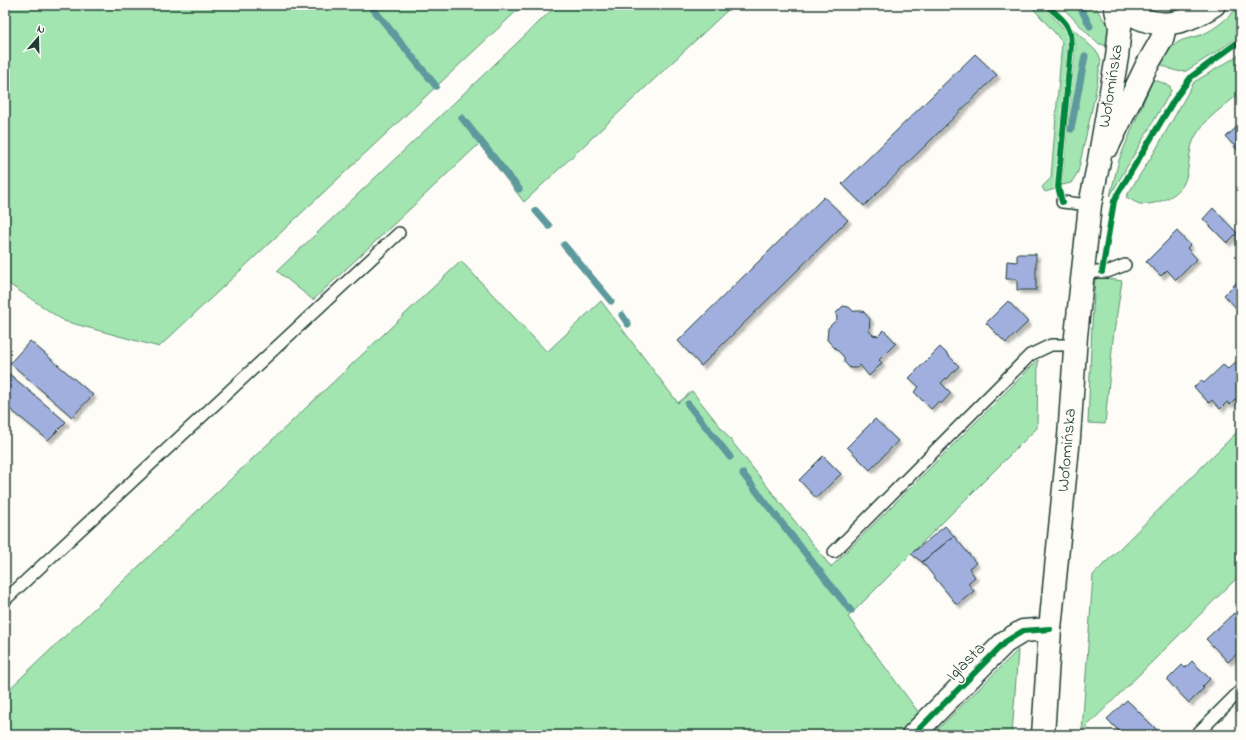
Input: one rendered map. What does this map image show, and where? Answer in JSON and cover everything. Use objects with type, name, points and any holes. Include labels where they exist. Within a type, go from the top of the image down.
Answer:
[{"type":"main road","points":[[1117,5],[1130,14],[1147,21],[1166,24],[1189,19],[1199,15],[1214,5]]},
{"type":"main road","name":"Wołomińska","points":[[1043,735],[1050,629],[1069,437],[1075,345],[1082,274],[1090,205],[1117,56],[1120,27],[1117,5]]},
{"type":"main road","name":"Wołomińska","points":[[1098,166],[1146,67],[1162,39],[1166,24]]},
{"type":"main road","name":"Iglasta","points":[[913,735],[1005,642],[1023,631],[1050,629]]},
{"type":"lane","points":[[1062,202],[1090,205]]},
{"type":"lane","points":[[5,600],[399,233]]},
{"type":"lane","points":[[1082,274],[1107,272],[1125,265]]},
{"type":"lane","points":[[834,552],[1030,355],[1051,345],[1075,345]]},
{"type":"lane","points":[[1196,735],[1241,690]]},
{"type":"green space","points":[[5,5],[523,5],[159,347],[64,321],[6,282],[5,283]]},
{"type":"green space","points":[[557,5],[733,5],[524,202],[479,144],[313,300],[277,271]]},
{"type":"green space","points":[[1030,5],[1042,5],[1066,31],[1068,38],[1055,189],[1045,192],[1042,187],[1051,178],[1062,42]]},
{"type":"green space","points":[[1060,5],[1094,5],[1109,28],[1111,45],[1107,46],[1097,43]]},
{"type":"green space","points":[[1240,5],[1241,35],[1186,71],[1176,71],[1160,64],[1174,45],[1180,41],[1201,35],[1217,26]]},
{"type":"green space","points":[[1073,29],[1098,53],[1101,60],[1078,172],[1071,183],[1062,185],[1075,47]]},
{"type":"green space","points":[[1241,54],[1241,92],[1210,118],[1199,130],[1193,143],[1187,173],[1180,189],[1170,197],[1152,204],[1140,204],[1126,197],[1155,151],[1194,82]]},
{"type":"green space","points":[[1153,79],[1170,86],[1171,91],[1110,196],[1119,160]]},
{"type":"green space","points":[[461,261],[547,352],[601,301],[678,403],[692,391],[831,567],[1038,360],[1037,428],[848,617],[922,717],[904,735],[5,735],[5,693]]},
{"type":"green space","points":[[1097,277],[1122,281],[1113,339],[1105,424],[1088,423],[1092,324],[1095,279]]},
{"type":"green space","points":[[1241,428],[1241,574],[1082,731],[1093,575]]},
{"type":"green space","points":[[1018,650],[1012,735],[932,735]]},
{"type":"building","points":[[975,54],[997,75],[864,206],[842,184]]},
{"type":"building","points":[[1241,123],[1241,154],[1226,137]]},
{"type":"building","points":[[824,197],[848,220],[701,366],[678,341]]},
{"type":"building","points":[[1213,208],[1237,233],[1227,243],[1203,219]]},
{"type":"building","points":[[1177,231],[1190,245],[1187,248],[1197,259],[1176,280],[1167,270],[1161,276],[1146,262]]},
{"type":"building","points":[[1017,254],[1036,254],[1036,290],[1017,290],[1017,279],[1006,279],[1007,261],[1017,262]]},
{"type":"building","points":[[1241,278],[1241,308],[1239,311],[1224,295]]},
{"type":"building","points":[[1008,301],[1028,322],[1006,343],[986,323]]},
{"type":"building","points":[[843,306],[849,307],[854,312],[863,311],[870,319],[869,331],[873,335],[878,336],[884,330],[896,343],[879,360],[882,363],[869,376],[860,365],[857,368],[850,368],[844,362],[844,357],[827,340],[828,328],[837,319],[836,313]]},
{"type":"building","points":[[30,341],[93,395],[72,417],[10,363]]},
{"type":"building","points":[[940,347],[959,366],[947,379],[946,378],[941,383],[951,393],[941,404],[939,401],[931,409],[914,392],[919,387],[909,378]]},
{"type":"building","points":[[1241,357],[1241,394],[1230,405],[1227,402],[1220,409],[1212,400],[1209,403],[1194,387],[1201,380],[1204,383],[1223,365],[1228,369]]},
{"type":"building","points":[[7,372],[66,422],[48,440],[5,405],[5,374]]},
{"type":"building","points":[[875,419],[898,441],[870,470],[847,447]]},
{"type":"building","points":[[823,456],[841,474],[816,498],[799,480]]},
{"type":"building","points":[[945,526],[954,536],[922,562],[911,554]]},
{"type":"building","points":[[954,536],[976,563],[969,568],[975,577],[968,583],[974,591],[957,605],[922,562]]},
{"type":"building","points":[[1234,613],[1241,621],[1241,650],[1228,662],[1206,639]]},
{"type":"building","points":[[1192,661],[1210,679],[1202,687],[1204,688],[1189,703],[1167,680],[1182,665],[1185,668]]},
{"type":"building","points":[[1127,700],[1162,735],[1123,735],[1107,719]]},
{"type":"waterway","points":[[370,5],[436,86]]},
{"type":"waterway","points":[[1079,5],[1090,26]]},
{"type":"waterway","points":[[1071,129],[1085,56]]},
{"type":"waterway","points":[[462,118],[519,189]]},
{"type":"waterway","points":[[536,211],[549,226]]},
{"type":"waterway","points":[[564,245],[611,301]]},
{"type":"waterway","points":[[622,315],[628,324]]},
{"type":"waterway","points":[[688,404],[730,457]]},
{"type":"waterway","points":[[743,474],[851,611]]},
{"type":"cycle path","points":[[1046,5],[1064,21],[1070,33],[1071,46],[1058,187],[1062,202]]},
{"type":"cycle path","points":[[1102,272],[1114,201],[1117,195],[1174,100],[1191,77],[1241,40]]},
{"type":"cycle path","points":[[913,735],[1005,642],[1023,631],[1050,629]]}]
